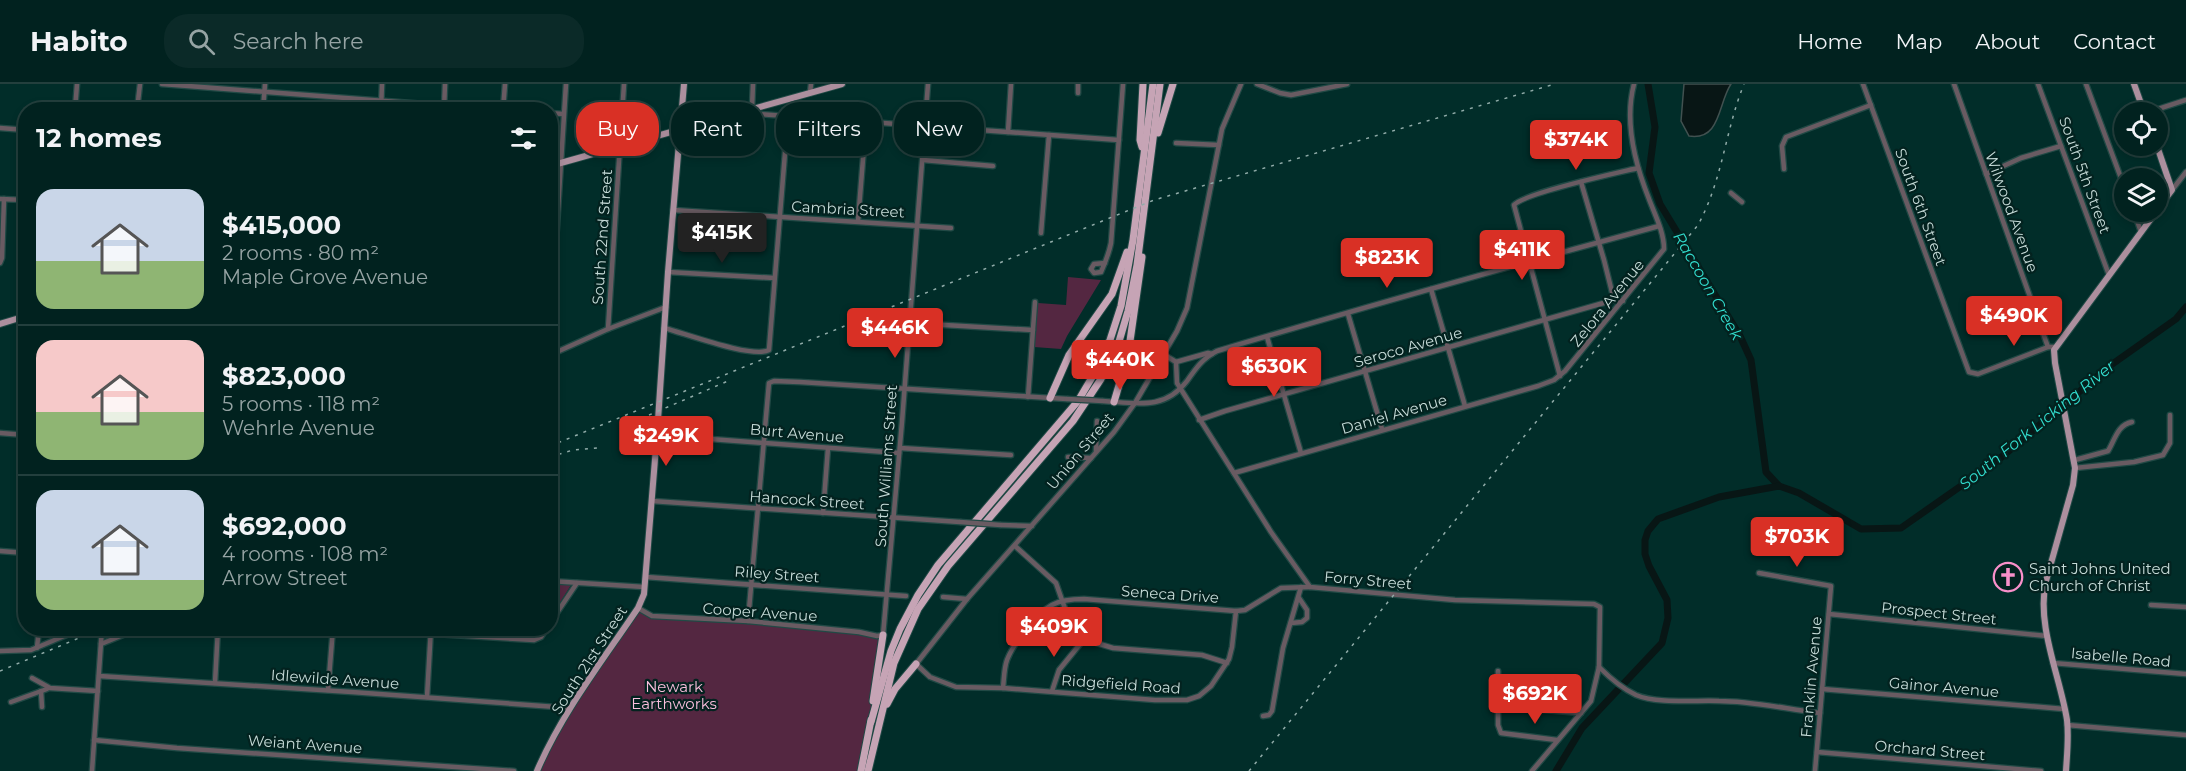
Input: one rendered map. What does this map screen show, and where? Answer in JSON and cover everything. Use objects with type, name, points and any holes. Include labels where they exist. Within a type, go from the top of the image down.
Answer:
[{"type":"highway","points":[[1143,84],[1140,140],[1143,154]]},
{"type":"highway","points":[[870,722],[891,651],[918,594],[951,549],[1071,411],[1094,374],[1115,328],[1126,285],[1153,84]]},
{"type":"highway","points":[[868,771],[898,652],[909,627],[930,591],[959,552],[1072,421],[1101,379],[1124,327],[1134,286],[1160,84]]},
{"type":"highway","points":[[1152,149],[1156,144],[1164,108],[1173,84]]},
{"type":"highway","points":[[1050,398],[1069,355],[1105,306],[1117,285],[1136,220]]},
{"type":"highway","points":[[1114,402],[1125,370],[1141,276],[1142,259],[1139,250]]},
{"type":"highway","points":[[861,771],[883,635]]},
{"type":"highway","points":[[879,723],[889,700],[916,664]]},
{"type":"main road","name":"South 21st Street","points":[[683,102],[684,84]]},
{"type":"main road","points":[[764,105],[842,84]]},
{"type":"main road","points":[[2134,84],[2140,102]]},
{"type":"main road","points":[[560,163],[585,156]]},
{"type":"main road","name":"South 21st Street","points":[[537,771],[544,753],[570,708],[642,600],[646,577],[672,210],[678,156]]},
{"type":"main road","points":[[2160,156],[2172,190],[2168,195]]},
{"type":"main road","points":[[2066,771],[2067,724],[2048,636],[2044,590],[2073,485],[2075,464],[2051,347],[2148,222]]},
{"type":"main road","points":[[0,324],[18,318]]},
{"type":"street","points":[[76,102],[77,84]]},
{"type":"street","points":[[138,102],[140,84]]},
{"type":"street","points":[[162,84],[399,102]]},
{"type":"street","points":[[264,102],[265,84]]},
{"type":"street","points":[[381,100],[382,84]]},
{"type":"street","points":[[444,102],[445,84]]},
{"type":"street","points":[[504,102],[505,84]]},
{"type":"street","points":[[558,197],[566,84]]},
{"type":"street","name":"South 22nd Street","points":[[623,102],[624,84]]},
{"type":"street","points":[[752,102],[753,84]]},
{"type":"street","points":[[810,93],[811,84]]},
{"type":"street","name":"South Williams Street","points":[[926,102],[927,84]]},
{"type":"street","points":[[1008,132],[1011,84]]},
{"type":"street","points":[[1078,84],[1078,93]]},
{"type":"street","points":[[1105,263],[1111,243],[1123,84]]},
{"type":"street","name":"Union Street","points":[[916,664],[967,599],[1114,432],[1135,403],[1177,330],[1187,308],[1219,145],[1226,119],[1241,84]]},
{"type":"street","points":[[1257,84],[1285,94],[1298,94],[1347,84]]},
{"type":"street","points":[[748,621],[769,383],[774,381],[904,388],[1135,403],[1162,401],[1180,389],[1200,362],[1212,354],[1395,298],[1659,226],[1638,168],[1630,114],[1634,84]]},
{"type":"street","name":"South 6th Street","points":[[1863,84],[1968,372],[1978,374],[2051,347]]},
{"type":"street","name":"Wilwood Avenue","points":[[1954,84],[2051,347]]},
{"type":"street","name":"South 5th Street","points":[[2038,84],[2109,275]]},
{"type":"street","points":[[2086,84],[2117,168]]},
{"type":"street","points":[[2168,106],[2186,100]]},
{"type":"street","points":[[1784,169],[1782,146],[1786,137],[1871,105]]},
{"type":"street","points":[[558,114],[563,114]]},
{"type":"street","points":[[0,128],[18,129]]},
{"type":"street","points":[[984,130],[1119,140]]},
{"type":"street","points":[[1041,233],[1049,135]]},
{"type":"street","points":[[1176,143],[1219,145]]},
{"type":"street","points":[[1986,174],[2021,158],[2061,146]]},
{"type":"street","name":"South 22nd Street","points":[[608,329],[619,156]]},
{"type":"street","points":[[664,328],[740,350],[764,353],[770,347],[784,156]]},
{"type":"street","points":[[858,222],[863,156]]},
{"type":"street","name":"South Williams Street","points":[[883,635],[923,156]]},
{"type":"street","points":[[923,160],[993,166]]},
{"type":"street","points":[[1560,376],[1514,207],[1515,203],[1581,182],[1638,168]]},
{"type":"street","points":[[2172,190],[2186,172]]},
{"type":"street","points":[[1581,182],[1614,300]]},
{"type":"street","points":[[1731,193],[1742,202]]},
{"type":"street","points":[[0,263],[2,258],[2,199],[18,200]]},
{"type":"street","name":"Cambria Street","points":[[672,210],[951,228]]},
{"type":"street","points":[[2138,222],[2141,232]]},
{"type":"street","name":"Zelora Avenue","points":[[1560,376],[1661,255],[1664,241],[1659,226]]},
{"type":"street","points":[[668,272],[774,278]]},
{"type":"street","points":[[1431,290],[1466,406]]},
{"type":"street","name":"Seroco Avenue","points":[[1199,420],[1614,300],[1623,301]]},
{"type":"street","points":[[1028,397],[1035,302]]},
{"type":"street","points":[[558,350],[666,307]]},
{"type":"street","points":[[1348,314],[1382,429]]},
{"type":"street","points":[[910,323],[1033,330]]},
{"type":"street","points":[[1267,337],[1301,453]]},
{"type":"street","points":[[1163,354],[1176,362],[1208,353],[1212,354]]},
{"type":"street","points":[[1176,362],[1175,379],[1180,389]]},
{"type":"street","name":"Daniel Avenue","points":[[1234,473],[1538,386],[1560,376]]},
{"type":"street","name":"Forry Street","points":[[1180,389],[1270,532],[1310,587],[1455,600],[1597,605],[1600,609],[1599,667]]},
{"type":"street","points":[[2075,464],[2133,462],[2163,455],[2170,443],[2170,415]]},
{"type":"street","points":[[1096,451],[1098,421]]},
{"type":"street","points":[[2075,464],[2108,452],[2120,428],[2132,422]]},
{"type":"street","points":[[0,433],[18,434]]},
{"type":"street","name":"Burt Avenue","points":[[657,435],[828,448],[1011,455]]},
{"type":"street","points":[[823,513],[828,448]]},
{"type":"street","points":[[1068,457],[1091,458]]},
{"type":"street","name":"Hancock Street","points":[[652,501],[1032,526]]},
{"type":"street","points":[[1015,546],[1053,579],[1060,588],[1069,620],[1085,638],[1106,647],[1202,655],[1227,663]]},
{"type":"street","points":[[0,551],[18,552]]},
{"type":"street","name":"Franklin Avenue","points":[[1759,573],[1831,586],[1815,771]]},
{"type":"street","name":"Riley Street","points":[[646,577],[906,596]]},
{"type":"street","points":[[558,582],[644,587]]},
{"type":"street","points":[[558,611],[577,583]]},
{"type":"street","points":[[1263,716],[1269,715],[1272,711],[1279,665],[1301,587]]},
{"type":"street","name":"Seneca Drive","points":[[1063,601],[1084,599],[1236,611],[1245,610],[1281,588],[1310,587]]},
{"type":"street","points":[[944,597],[967,599]]},
{"type":"street","points":[[1291,622],[1302,622],[1308,615],[1299,598]]},
{"type":"street","points":[[1003,688],[1006,664],[1015,645],[1046,610],[1063,601]]},
{"type":"street","points":[[2151,605],[2186,607]]},
{"type":"street","name":"Cooper Avenue","points":[[638,608],[652,616],[748,621],[883,635]]},
{"type":"street","name":"Ridgefield Road","points":[[916,664],[930,677],[943,683],[976,688],[1186,700],[1196,698],[1208,689],[1227,663],[1233,646],[1236,611]]},
{"type":"street","name":"Prospect Street","points":[[1829,614],[2048,636]]},
{"type":"street","points":[[37,648],[38,636]]},
{"type":"street","points":[[0,651],[24,651],[37,648],[65,636]]},
{"type":"street","points":[[92,771],[102,636]]},
{"type":"street","points":[[101,644],[120,636]]},
{"type":"street","points":[[215,684],[218,636]]},
{"type":"street","points":[[328,690],[333,636]]},
{"type":"street","points":[[427,697],[431,636]]},
{"type":"street","points":[[488,636],[534,640],[542,636]]},
{"type":"street","points":[[1052,691],[1056,674],[1085,638]]},
{"type":"street","name":"Isabelle Road","points":[[2054,663],[2186,674]]},
{"type":"street","points":[[1533,771],[1591,701],[1599,667],[1633,693],[1656,698],[1720,701],[1820,713]]},
{"type":"street","points":[[1498,671],[1499,730],[1501,733],[1557,740]]},
{"type":"street","name":"Idlewilde Avenue","points":[[99,676],[570,708]]},
{"type":"street","points":[[32,678],[50,688]]},
{"type":"street","points":[[10,702],[50,688],[98,691]]},
{"type":"street","name":"Gainor Avenue","points":[[1822,689],[2064,709]]},
{"type":"street","points":[[41,691],[42,707]]},
{"type":"street","points":[[1498,706],[1581,713]]},
{"type":"street","points":[[2067,724],[2186,735]]},
{"type":"street","name":"Weiant Avenue","points":[[94,740],[177,748],[514,771]]},
{"type":"street","name":"Orchard Street","points":[[1817,752],[2041,771]]},
{"type":"green space","points":[[1068,277],[1101,280],[1061,349],[1034,347],[1038,303],[1066,305]]},
{"type":"green space","points":[[558,584],[571,585],[558,606]]},
{"type":"green space","name":"Newark Earthworks","points":[[638,608],[652,616],[748,621],[883,635],[871,722],[861,771],[537,771],[545,752]]},
{"type":"shaded area","points":[[1684,84],[1731,84],[1717,119],[1707,133],[1689,136],[1681,121]]},
{"type":"waterway","name":"Raccoon Creek","points":[[1648,84],[1655,127],[1649,173],[1660,204],[1740,336],[1751,360],[1766,472],[1779,486]]},
{"type":"waterway","name":"South Fork Licking River","points":[[1556,771],[1582,728],[1662,643],[1668,618],[1667,600],[1645,554],[1645,540],[1648,531],[1658,519],[1719,497],[1779,486],[1799,493],[1861,529],[1901,528],[1998,460],[2111,365],[2176,319],[2186,307]]},
{"type":"railway","points":[[558,443],[1154,200],[1555,84]]},
{"type":"railway","points":[[1249,771],[1698,225],[1719,173],[1732,119],[1744,84]]},
{"type":"railway","points":[[649,415],[728,381]]},
{"type":"railway","points":[[558,455],[573,450],[597,448]]},
{"type":"railway","points":[[0,671],[84,636]]},
{"type":"place","name":"Saint Johns United Church of Christ","points":[[2008,577]]}]
